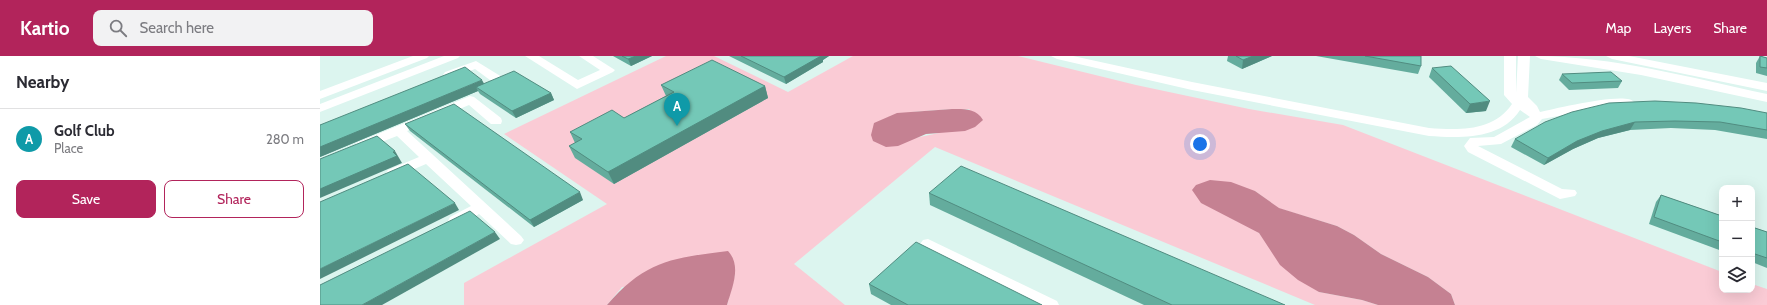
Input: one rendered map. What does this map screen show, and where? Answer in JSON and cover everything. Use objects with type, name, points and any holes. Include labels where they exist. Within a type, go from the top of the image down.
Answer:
[{"type":"street","points":[[320,95],[424,56]]},
{"type":"street","points":[[320,108],[454,56]]},
{"type":"street","points":[[531,56],[578,84],[609,70],[585,56]]},
{"type":"street","points":[[1057,56],[1192,86],[1429,132],[1449,133],[1488,129],[1507,118],[1514,112],[1518,104]]},
{"type":"street","points":[[1510,56],[1510,95],[1518,104],[1540,115]]},
{"type":"street","points":[[1524,56],[1522,97],[1524,101],[1540,115]]},
{"type":"street","points":[[1541,56],[1641,72],[1767,98]]},
{"type":"street","points":[[1612,56],[1767,87]]},
{"type":"street","points":[[441,78],[476,64],[498,80]]},
{"type":"street","points":[[348,151],[470,100],[496,121]]},
{"type":"street","points":[[1570,192],[1560,194],[1473,149],[1471,146],[1475,141],[1496,141],[1532,122],[1540,115],[1607,103],[1641,102]]},
{"type":"street","points":[[398,130],[516,240]]},
{"type":"street","points":[[377,180],[428,158]]},
{"type":"street","points":[[439,228],[481,207]]},
{"type":"street","points":[[928,244],[1051,305]]},
{"type":"shaded area","points":[[666,56],[714,56],[788,92],[853,56],[1018,56],[1136,85],[1249,109],[1343,125],[1719,271],[1719,293],[1755,293],[1755,285],[1767,289],[1767,305],[1455,305],[1451,294],[1428,277],[1381,254],[1354,235],[1337,226],[1278,208],[1255,191],[1236,221],[1246,224],[1259,233],[1267,244],[1319,292],[1362,300],[1378,305],[1315,305],[935,147],[794,264],[845,305],[727,305],[735,274],[622,287],[607,305],[464,305],[464,283],[607,204],[504,134]],"holes":[[[970,109],[939,133],[915,138],[912,112]]]},
{"type":"shaded area","points":[[965,109],[973,111],[983,120],[975,127],[965,131],[926,134],[898,146],[886,147],[873,141],[871,135],[874,123],[897,113]]},
{"type":"shaded area","points":[[1210,180],[1231,182],[1255,191],[1279,208],[1337,226],[1354,235],[1381,254],[1428,277],[1451,294],[1455,305],[1378,305],[1362,300],[1319,292],[1298,280],[1280,265],[1259,233],[1201,203],[1192,190],[1196,185]]},
{"type":"shaded area","points":[[728,251],[734,263],[735,277],[727,305],[607,305],[621,290],[648,270],[676,259]]},
{"type":"building","points":[[622,56],[636,56],[628,59]]},
{"type":"building","points":[[741,56],[821,56],[784,77]]},
{"type":"building","points":[[1236,56],[1253,56],[1243,60]]},
{"type":"building","points":[[1365,56],[1421,56],[1421,66]]},
{"type":"building","points":[[1760,56],[1767,58],[1767,68],[1760,67]]},
{"type":"building","points":[[712,60],[765,86],[608,172],[569,146],[582,139],[570,132],[612,110],[624,118],[674,92],[661,85]]},
{"type":"building","points":[[1451,66],[1490,101],[1470,104],[1432,68]]},
{"type":"building","points":[[465,67],[482,80],[320,147],[320,125]]},
{"type":"building","points":[[514,71],[551,93],[512,111],[476,87]]},
{"type":"building","points":[[1611,72],[1622,81],[1572,83],[1562,74]]},
{"type":"building","points":[[1655,101],[1696,103],[1741,108],[1767,113],[1767,130],[1720,122],[1635,122],[1602,131],[1577,141],[1548,158],[1515,139],[1545,122],[1572,112],[1609,103]]},
{"type":"building","points":[[454,104],[580,192],[530,220],[405,124]]},
{"type":"building","points":[[377,136],[395,151],[393,152],[397,156],[320,189],[320,159]]},
{"type":"building","points":[[408,164],[455,203],[320,269],[320,202]]},
{"type":"building","points":[[961,166],[1285,305],[1172,305],[929,193]]},
{"type":"building","points":[[1661,195],[1719,215],[1719,241],[1654,217]]},
{"type":"building","points":[[470,211],[495,232],[362,305],[320,305],[320,285]]},
{"type":"building","points":[[1755,228],[1767,232],[1767,258],[1755,254]]},
{"type":"building","points":[[916,242],[1042,305],[908,305],[869,284]]},
{"type":"place","name":"Golf Club","points":[[677,126]]}]
